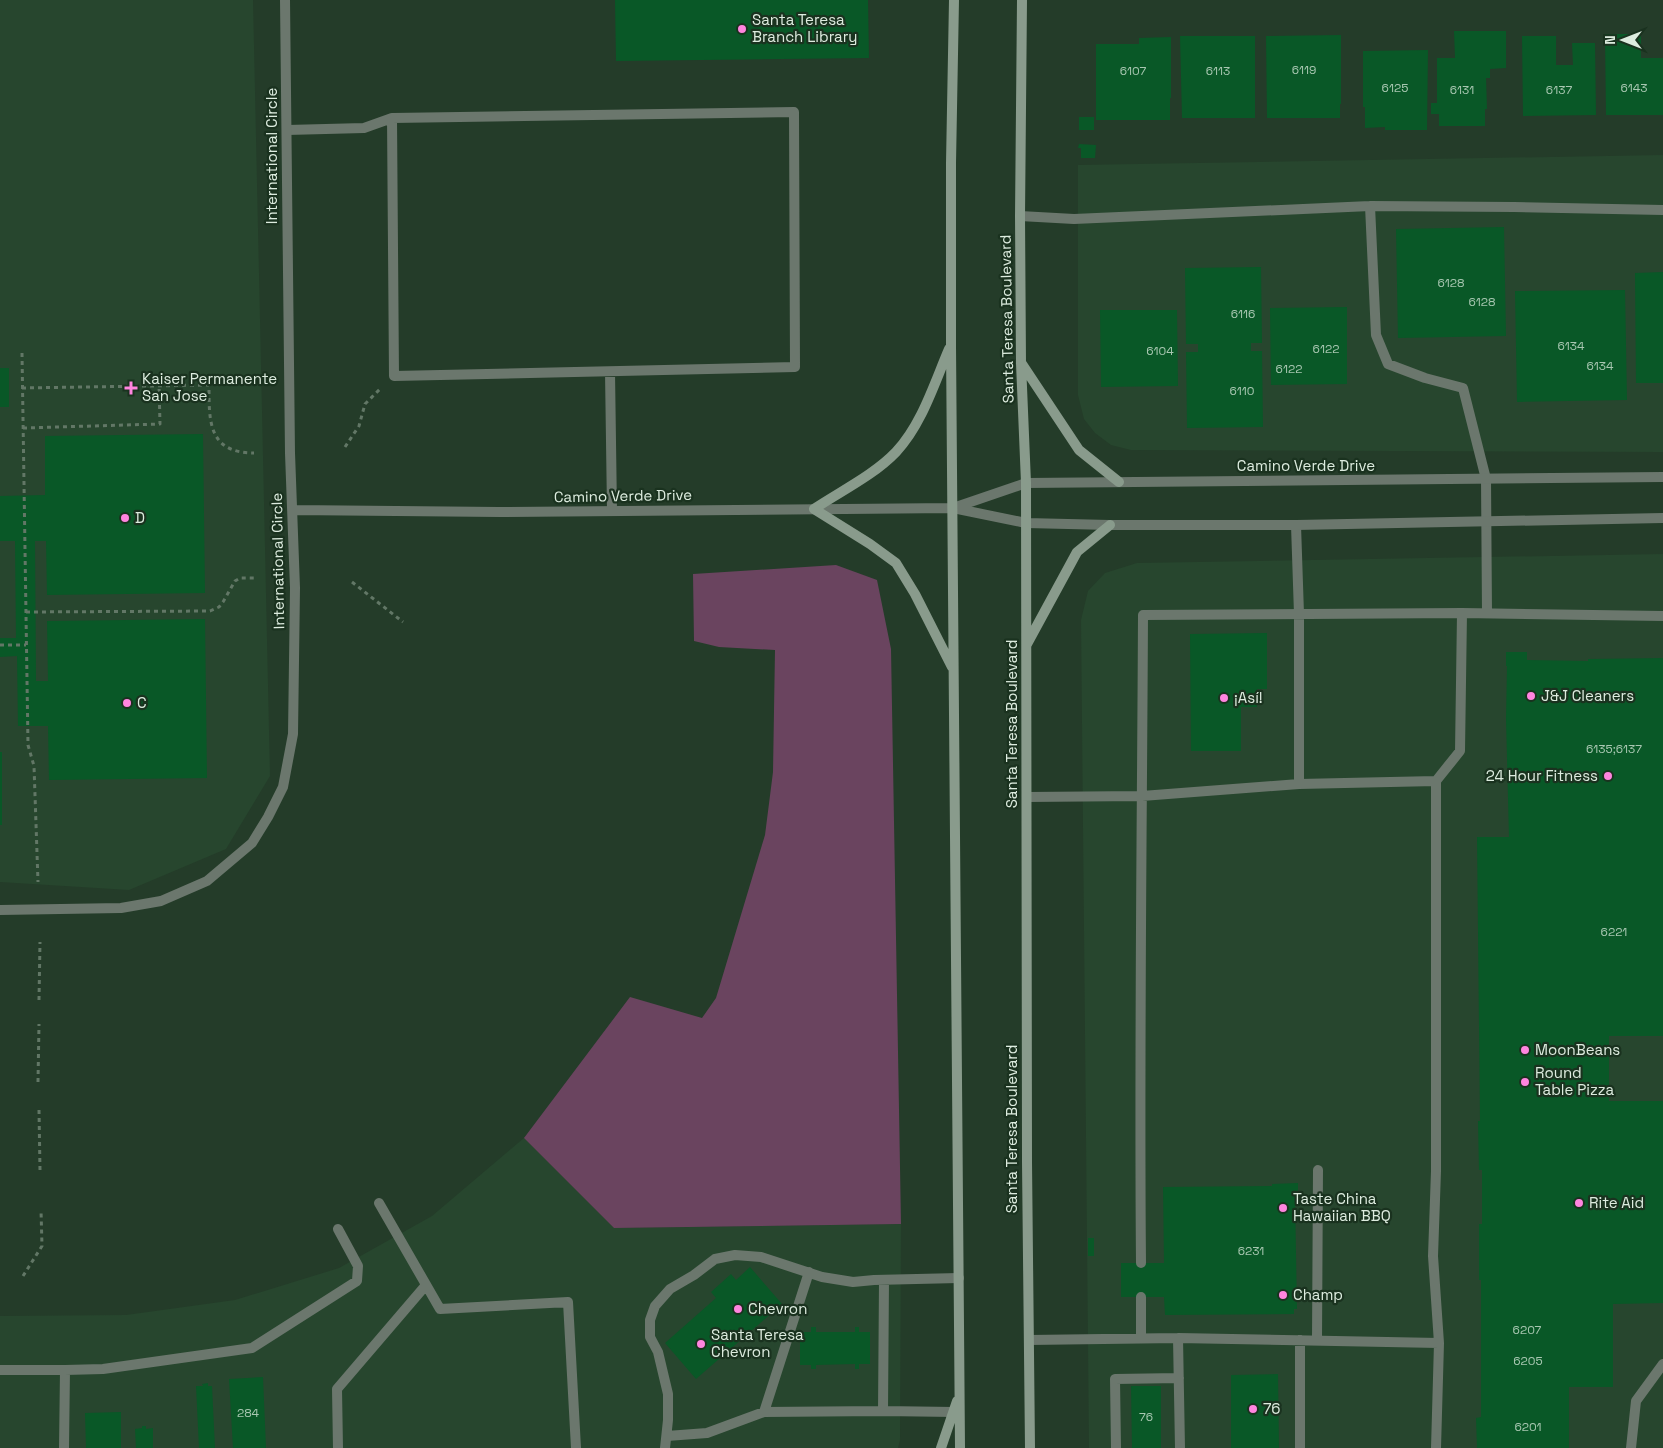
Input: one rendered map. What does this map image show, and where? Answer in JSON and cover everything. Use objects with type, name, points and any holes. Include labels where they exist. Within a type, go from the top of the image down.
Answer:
[{"type":"main road","points":[[954,0],[951,163],[951,346],[960,1448]]},
{"type":"main road","name":"Santa Teresa Boulevard","points":[[1022,0],[1020,216],[1021,363],[1026,483],[1030,1448]]},
{"type":"main road","points":[[951,346],[919,420],[896,451],[876,468],[814,509],[870,544],[896,563],[916,594],[954,670]]},
{"type":"main road","points":[[1021,363],[1079,450],[1119,482]]},
{"type":"main road","points":[[1026,644],[1077,552],[1110,525]]},
{"type":"main road","points":[[941,1448],[960,1393]]},
{"type":"street","name":"International Circle","points":[[0,910],[121,908],[161,900],[207,881],[252,843],[283,787],[292,734],[295,588],[290,413],[285,0]]},
{"type":"street","points":[[287,130],[364,128],[392,118],[794,112],[795,367],[394,376],[392,118]]},
{"type":"street","points":[[1370,206],[1376,335],[1388,364],[1425,378],[1463,388],[1486,479],[1487,613]]},
{"type":"street","points":[[1020,216],[1074,219],[1370,206],[1663,210]]},
{"type":"street","points":[[610,372],[612,511]]},
{"type":"street","name":"Camino Verde Drive","points":[[953,508],[1026,483],[1663,477]]},
{"type":"street","name":"Camino Verde Drive","points":[[293,510],[489,512],[953,508],[1026,523],[1110,525],[1296,525],[1663,518]]},
{"type":"street","points":[[1296,525],[1299,614],[1299,784]]},
{"type":"street","points":[[1436,1448],[1439,1343],[1433,1256],[1436,1098],[1436,781],[1460,751],[1462,613]]},
{"type":"street","points":[[1141,1263],[1142,943],[1140,864],[1143,615],[1487,613],[1663,616]]},
{"type":"street","points":[[1027,797],[1142,796],[1299,784],[1436,781]]},
{"type":"street","points":[[1317,1340],[1318,1170]]},
{"type":"street","points":[[379,1203],[440,1309],[568,1302],[576,1448]]},
{"type":"street","points":[[0,1370],[103,1369],[252,1348],[357,1281],[358,1266],[338,1229]]},
{"type":"street","points":[[666,1448],[668,1394],[658,1352],[650,1337],[650,1320],[655,1306],[670,1289],[694,1275],[714,1259],[735,1255],[761,1256],[822,1277],[853,1282],[959,1278]]},
{"type":"street","points":[[764,1412],[809,1272]]},
{"type":"street","points":[[883,1411],[884,1280]]},
{"type":"street","points":[[338,1448],[337,1389],[426,1285]]},
{"type":"street","points":[[1141,1297],[1141,1338]]},
{"type":"street","points":[[1178,1338],[1180,1448]]},
{"type":"street","points":[[1029,1340],[1234,1338],[1439,1343]]},
{"type":"street","points":[[1300,1340],[1300,1448]]},
{"type":"street","points":[[1631,1448],[1636,1401],[1663,1364]]},
{"type":"street","points":[[64,1448],[65,1370]]},
{"type":"street","points":[[1116,1448],[1115,1379],[1179,1378]]},
{"type":"street","points":[[666,1436],[707,1433],[764,1412],[954,1412]]},
{"type":"path","points":[[22,353],[28,745],[34,766],[38,882]]},
{"type":"path","points":[[345,448],[359,426],[365,404],[394,376]]},
{"type":"path","points":[[22,388],[209,385],[209,417],[212,431],[221,444],[230,450],[241,453],[254,453]]},
{"type":"path","points":[[23,428],[160,424],[159,386]]},
{"type":"path","points":[[26,612],[210,611],[219,607],[235,581],[240,578],[254,578]]},
{"type":"path","points":[[352,582],[403,622]]},
{"type":"path","points":[[0,645],[26,645]]},
{"type":"path","points":[[39,1000],[40,942]]},
{"type":"path","points":[[38,1082],[39,1024]]},
{"type":"path","points":[[39,1110],[40,1170]]},
{"type":"path","points":[[23,1276],[42,1246],[41,1210]]},
{"type":"shaded area","name":"Kaiser Permanente San Jose","points":[[0,0],[253,0],[270,776],[226,849],[129,890],[0,882]]},
{"type":"shaded area","points":[[1663,155],[1663,452],[1131,450],[1111,445],[1095,433],[1084,419],[1078,395],[1078,165]]},
{"type":"shaded area","points":[[1663,554],[1663,1448],[1089,1448],[1081,620],[1088,591],[1105,573],[1137,563]]},
{"type":"shaded area","points":[[836,565],[877,580],[891,649],[901,1224],[614,1228],[524,1138],[630,997],[702,1018],[716,998],[765,835],[773,772],[775,650],[719,647],[694,641],[693,574]]},
{"type":"shaded area","points":[[524,1138],[614,1228],[901,1224],[900,1440],[898,1448],[0,1448],[0,1316],[126,1315],[235,1300],[339,1268],[432,1216]]},
{"type":"building","name":"Santa Teresa Branch Library","points":[[615,0],[868,0],[869,58],[616,61]]},
{"type":"building","points":[[1454,31],[1506,31],[1506,68],[1490,69],[1490,78],[1486,78],[1487,109],[1485,109],[1485,126],[1439,126],[1439,114],[1431,114],[1431,103],[1437,103],[1437,58],[1455,58]]},
{"type":"building","points":[[1605,34],[1641,34],[1641,58],[1663,58],[1663,115],[1606,115]]},
{"type":"building","points":[[1341,35],[1340,118],[1267,118],[1266,36]]},
{"type":"building","points":[[1180,36],[1255,36],[1255,118],[1182,118]]},
{"type":"building","points":[[1522,36],[1556,36],[1556,65],[1573,65],[1572,43],[1595,43],[1596,115],[1523,116]]},
{"type":"building","points":[[1171,37],[1170,120],[1096,120],[1096,44],[1139,44],[1139,38]]},
{"type":"building","points":[[1428,50],[1427,130],[1385,130],[1385,127],[1365,128],[1363,51]]},
{"type":"building","points":[[1079,117],[1094,117],[1094,130],[1079,130]]},
{"type":"building","points":[[1079,144],[1096,145],[1095,158],[1081,158],[1081,148],[1078,148]]},
{"type":"building","points":[[1504,227],[1506,336],[1398,338],[1396,229]]},
{"type":"building","points":[[1261,267],[1262,343],[1251,343],[1251,351],[1262,351],[1263,427],[1187,428],[1186,352],[1198,352],[1198,344],[1186,344],[1185,268]]},
{"type":"building","points":[[1663,272],[1663,383],[1636,383],[1635,273]]},
{"type":"building","points":[[1625,290],[1627,400],[1517,402],[1515,291]]},
{"type":"building","points":[[1347,307],[1347,384],[1271,385],[1270,308]]},
{"type":"building","points":[[1100,310],[1177,310],[1178,386],[1101,387]]},
{"type":"building","points":[[0,368],[9,368],[9,407],[0,407]]},
{"type":"building","points":[[203,434],[205,593],[47,595],[46,541],[35,541],[36,681],[48,681],[47,621],[205,619],[207,778],[49,780],[48,726],[18,726],[17,656],[0,657],[0,638],[16,638],[15,541],[0,541],[0,496],[45,495],[45,436]]},
{"type":"building","name":"¡Así!","points":[[1267,633],[1267,689],[1257,689],[1257,707],[1241,707],[1241,751],[1191,751],[1190,634]]},
{"type":"building","points":[[1506,652],[1527,652],[1527,660],[1588,661],[1588,659],[1663,658],[1663,1036],[1609,1036],[1609,1101],[1663,1101],[1663,1303],[1613,1304],[1613,1387],[1569,1387],[1569,1448],[1477,1448],[1476,1418],[1481,1417],[1479,1224],[1482,1224],[1482,1170],[1479,1170],[1478,1121],[1480,1121],[1477,837],[1509,837]]},
{"type":"building","points":[[0,752],[2,752],[2,825],[0,825]]},
{"type":"building","points":[[1298,1183],[1298,1196],[1295,1197],[1297,1309],[1294,1309],[1294,1314],[1165,1315],[1164,1297],[1121,1297],[1121,1263],[1164,1263],[1163,1187],[1272,1186],[1272,1184]]},
{"type":"building","points":[[1088,1238],[1094,1238],[1094,1256],[1088,1256]]},
{"type":"building","points":[[750,1267],[782,1304],[696,1379],[665,1343],[716,1298],[711,1292],[731,1274],[736,1280]]},
{"type":"building","points":[[811,1327],[816,1327],[816,1332],[855,1332],[855,1327],[859,1327],[859,1332],[870,1332],[870,1364],[859,1364],[859,1369],[855,1369],[855,1364],[816,1365],[816,1369],[811,1369],[811,1365],[800,1365],[800,1332],[811,1332]]},
{"type":"building","points":[[1278,1374],[1279,1448],[1231,1448],[1231,1375]]},
{"type":"building","points":[[263,1377],[266,1448],[233,1448],[229,1379]]},
{"type":"building","points":[[208,1383],[208,1386],[212,1386],[215,1448],[199,1448],[196,1386],[203,1386],[202,1384]]},
{"type":"building","points":[[1131,1386],[1161,1386],[1161,1448],[1132,1448]]},
{"type":"building","points":[[121,1412],[121,1448],[86,1448],[85,1413]]},
{"type":"building","points":[[142,1426],[146,1426],[146,1429],[153,1428],[153,1448],[136,1448],[135,1429],[142,1428]]},
{"type":"place","name":"Santa Teresa Branch Library","points":[[742,29]]},
{"type":"place","name":"Kaiser Permanente San Jose","points":[[131,388]]},
{"type":"place","name":"D","points":[[125,518]]},
{"type":"place","name":"J&J Cleaners","points":[[1531,696]]},
{"type":"place","name":"¡Así!","points":[[1224,698]]},
{"type":"place","name":"C","points":[[127,703]]},
{"type":"place","name":"24 Hour Fitness","points":[[1608,776]]},
{"type":"place","name":"MoonBeans","points":[[1525,1050]]},
{"type":"place","name":"Round Table Pizza","points":[[1525,1082]]},
{"type":"place","name":"Rite Aid","points":[[1579,1203]]},
{"type":"place","name":"Taste China Hawaiian BBQ","points":[[1283,1208]]},
{"type":"place","name":"Champ","points":[[1283,1295]]},
{"type":"place","name":"Chevron","points":[[738,1309]]},
{"type":"place","name":"Santa Teresa Chevron","points":[[701,1344]]},
{"type":"place","name":"76","points":[[1253,1409]]}]
